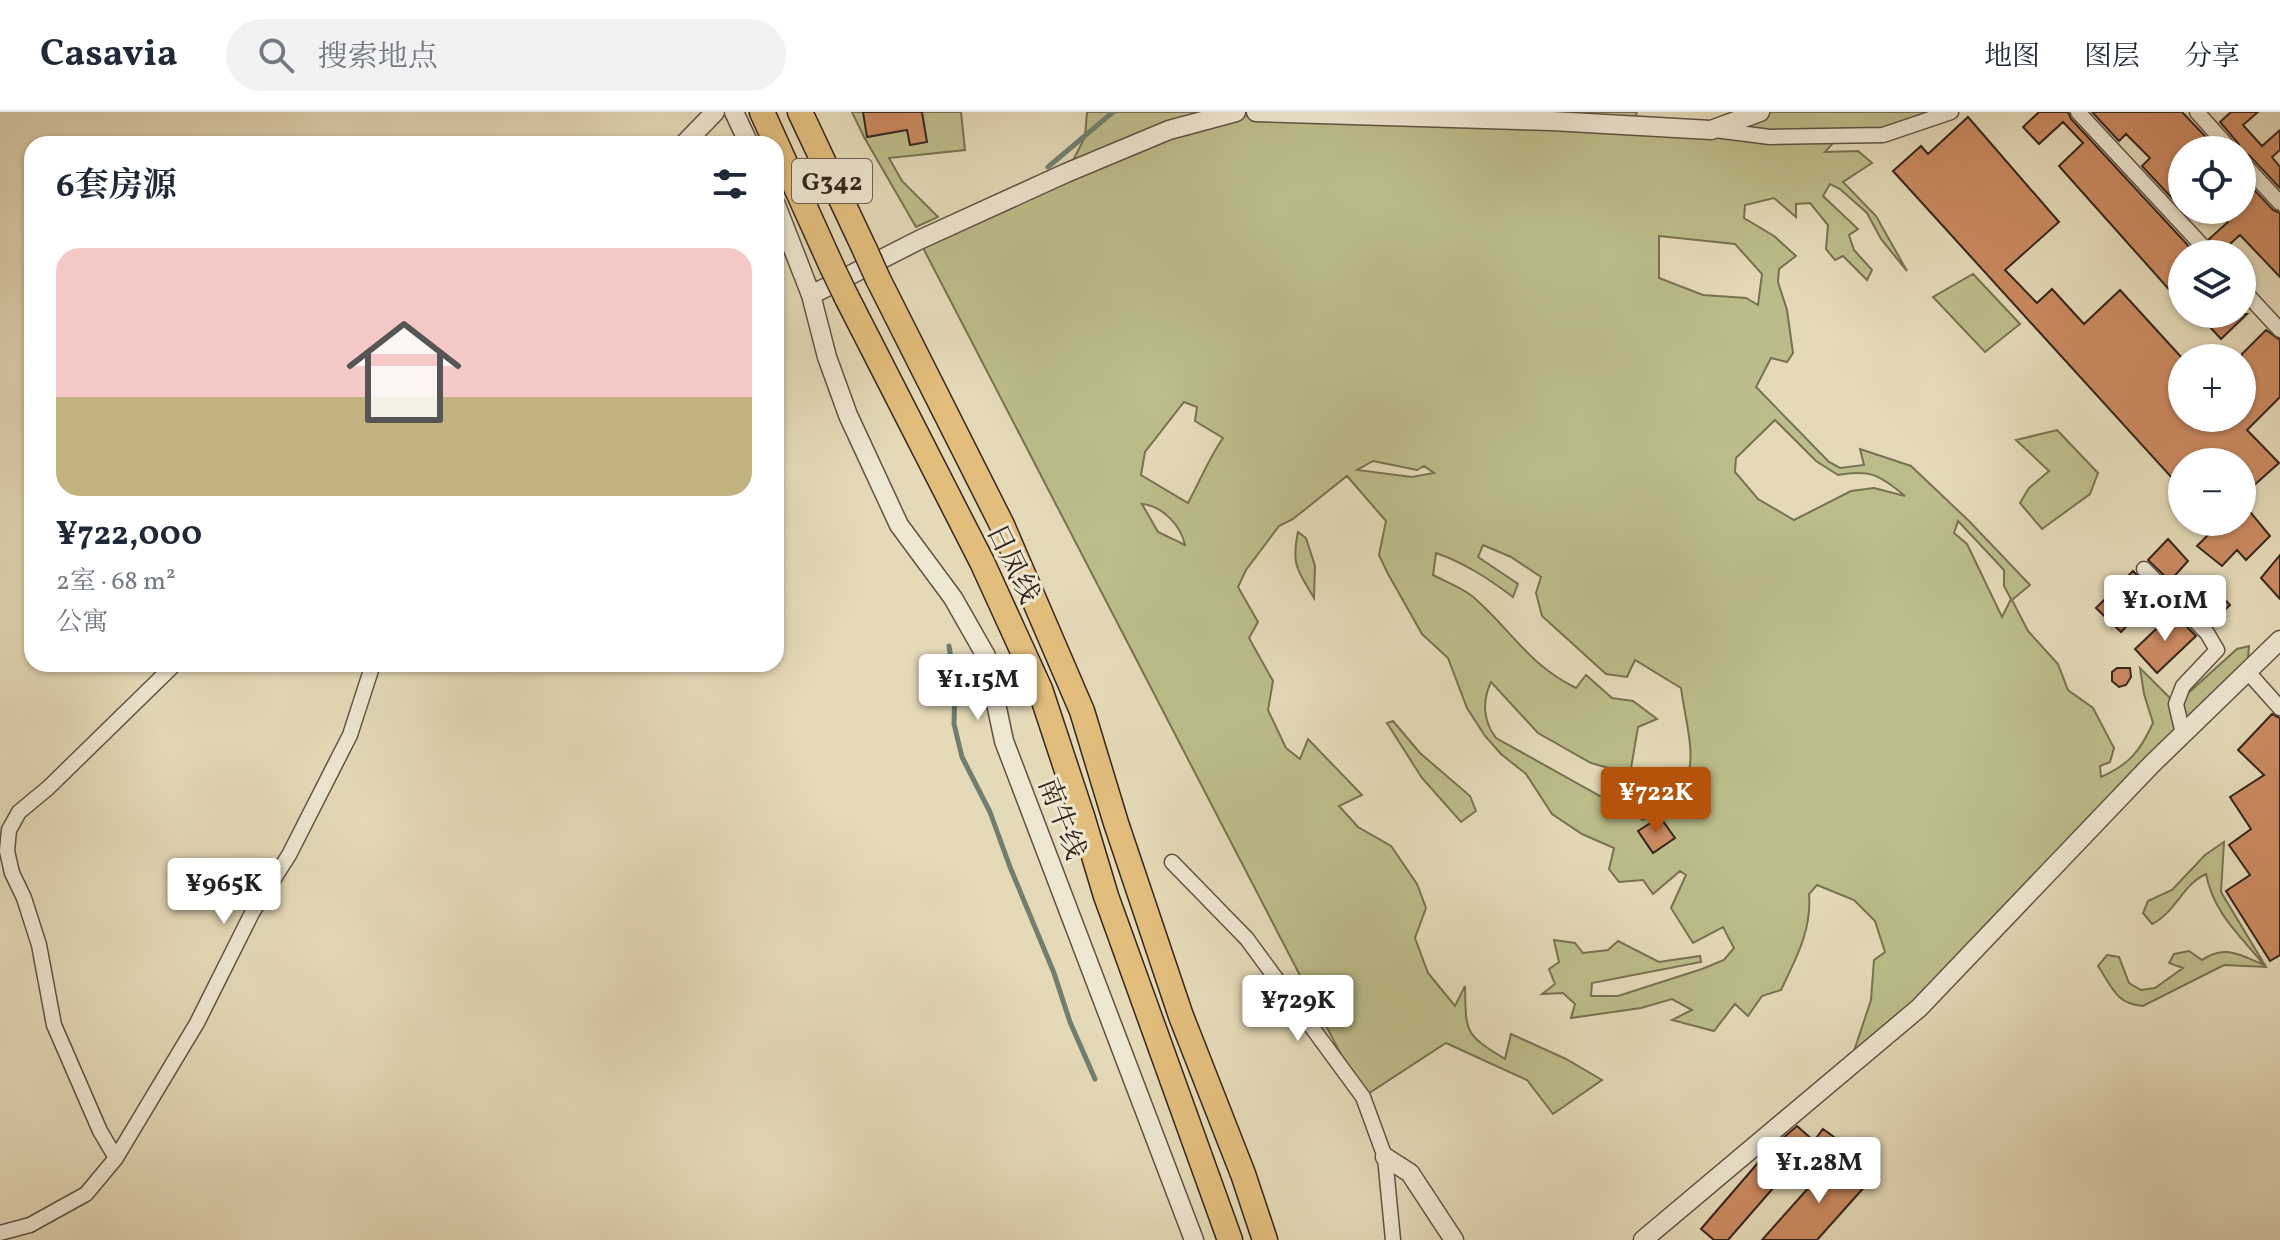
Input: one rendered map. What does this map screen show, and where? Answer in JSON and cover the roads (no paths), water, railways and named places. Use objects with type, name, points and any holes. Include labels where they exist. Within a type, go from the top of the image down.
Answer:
[{"type":"highway","name":"日凤线","points":[[762,112],[773,136]]},
{"type":"highway","name":"日凤线","points":[[800,112],[878,279],[1002,525],[1082,711],[1181,1016],[1243,1174],[1265,1240]]},
{"type":"highway","name":"日凤线","points":[[784,161],[846,296],[982,562],[1040,689],[1106,896],[1230,1240]]},
{"type":"street","points":[[692,136],[715,112]]},
{"type":"street","points":[[734,112],[745,136]]},
{"type":"street","points":[[811,295],[919,240],[1066,173],[1169,130],[1236,112]]},
{"type":"street","points":[[1256,112],[1552,121],[1711,130],[1770,137],[1883,135],[1951,112]]},
{"type":"street","points":[[1711,130],[1760,112]]},
{"type":"street","points":[[2078,112],[2197,240]]},
{"type":"street","points":[[2197,112],[2218,136]]},
{"type":"street","points":[[2256,177],[2280,203]]},
{"type":"street","name":"南牛线","points":[[784,226],[811,295],[827,357],[848,415],[899,525],[953,598],[986,656],[1004,741],[1194,1240]]},
{"type":"street","points":[[2256,304],[2280,330]]},
{"type":"street","points":[[2144,569],[2207,633],[2217,650],[2183,686],[2176,704],[2183,734]]},
{"type":"street","points":[[1643,1240],[1919,1008],[2049,870],[2280,640]]},
{"type":"street","points":[[2247,671],[2280,708]]},
{"type":"street","points":[[116,1158],[100,1131],[54,1025],[39,945],[4,851],[9,830],[19,812],[48,788],[167,672]]},
{"type":"street","points":[[0,1233],[30,1225],[86,1194],[116,1158],[197,1023],[252,913],[289,855],[350,735],[370,672]]},
{"type":"street","points":[[1172,862],[1247,939],[1363,1097],[1377,1128],[1385,1157],[1393,1240]]},
{"type":"street","points":[[1385,1157],[1410,1173],[1454,1240]]},
{"type":"waterway","points":[[1048,167],[1113,112]]},
{"type":"waterway","points":[[949,646],[955,684],[954,724],[962,757],[990,812],[1054,973],[1070,1022],[1095,1079]]}]
